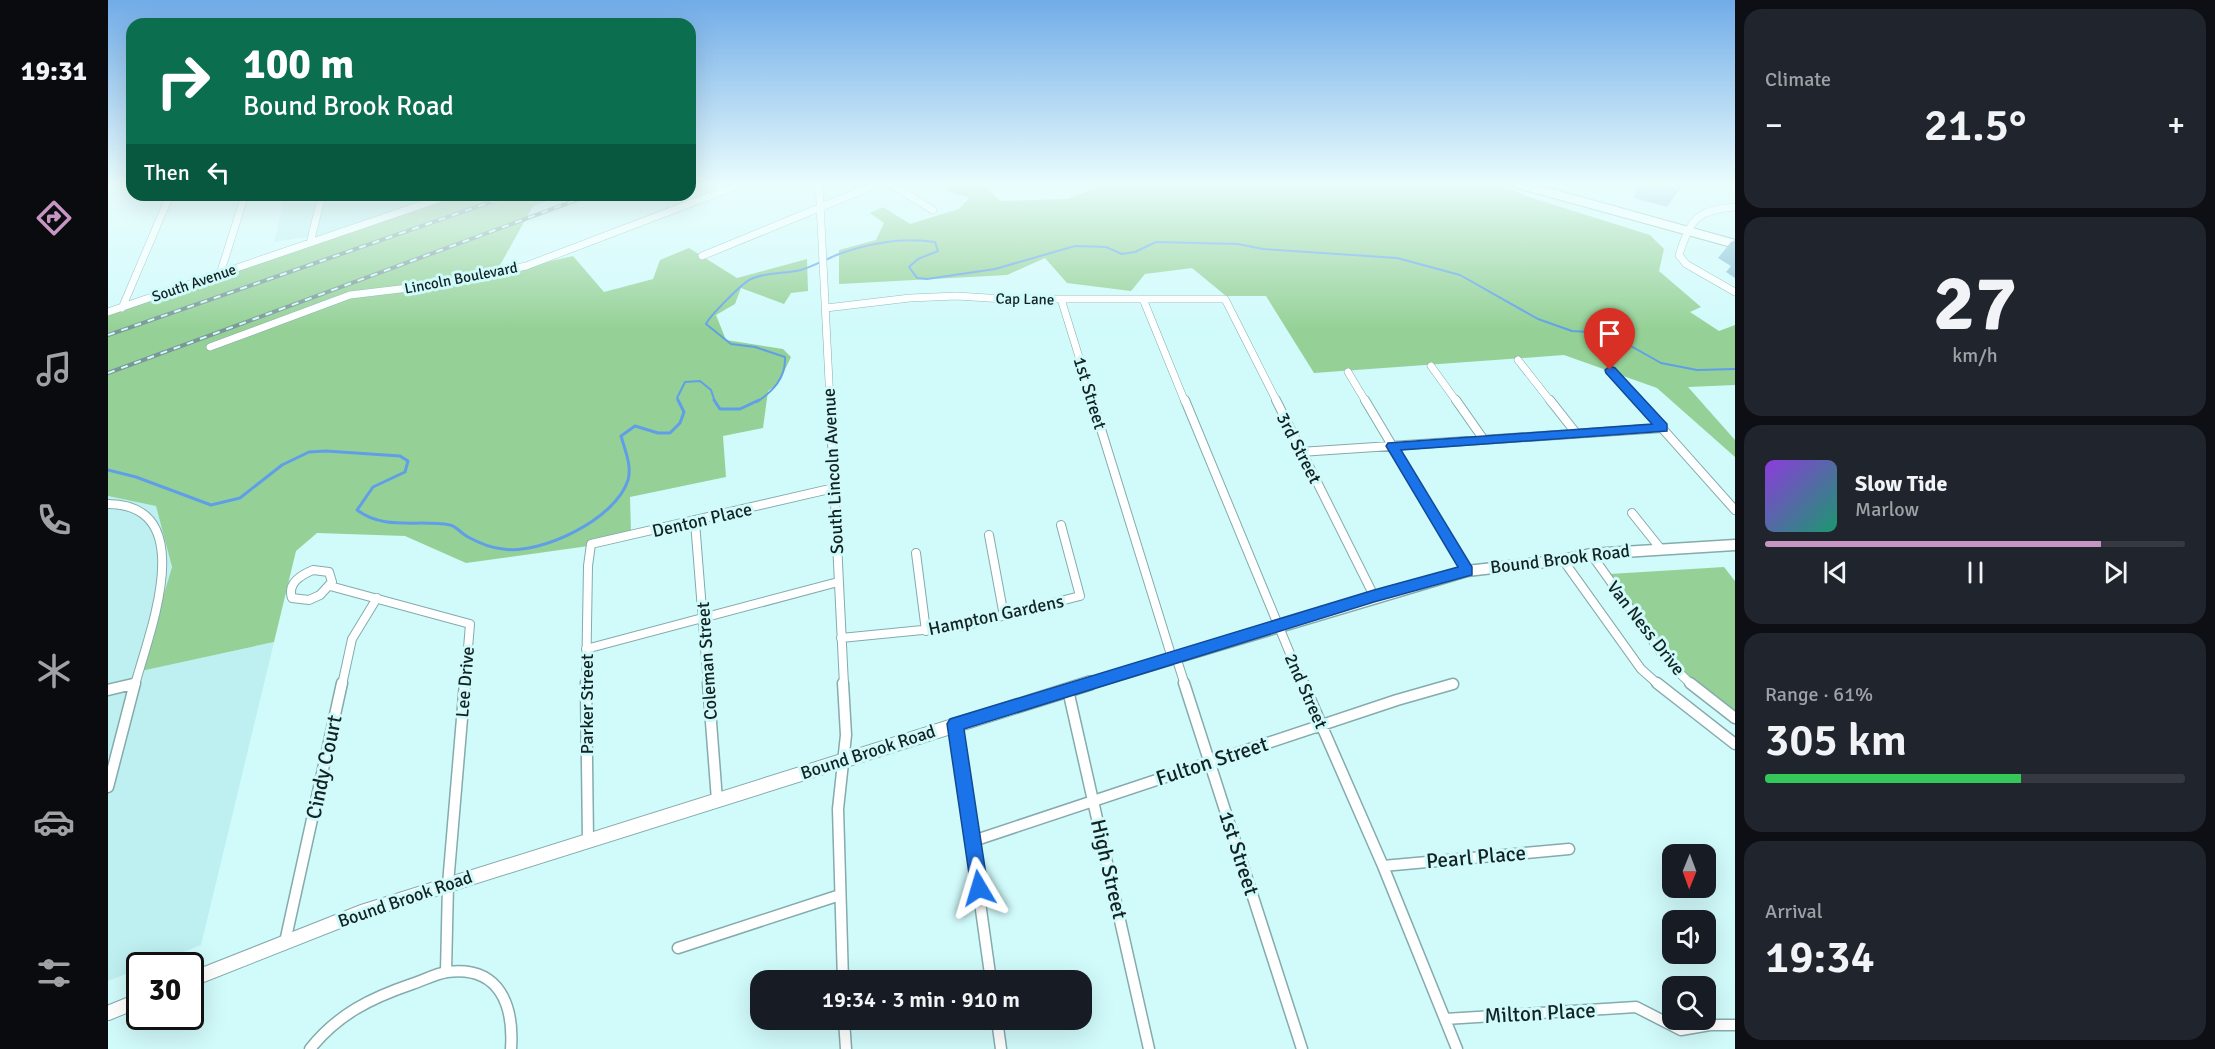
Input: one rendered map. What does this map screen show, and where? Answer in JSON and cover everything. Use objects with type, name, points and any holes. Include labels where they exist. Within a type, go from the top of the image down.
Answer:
[{"type":"main road","points":[[1691,232],[1735,244]]},
{"type":"main road","name":"Bound Brook Road","points":[[204,974],[362,912],[448,884],[956,724],[1374,596],[1467,571],[1563,560],[1591,554],[1735,545]]},
{"type":"main road","points":[[108,1013],[126,1006]]},
{"type":"street","points":[[122,308],[154,232]]},
{"type":"street","points":[[220,274],[233,232]]},
{"type":"street","points":[[310,243],[313,232]]},
{"type":"street","name":"South Avenue","points":[[108,312],[342,232]]},
{"type":"street","name":"Lincoln Boulevard","points":[[210,347],[350,295],[442,284],[526,266],[615,232]]},
{"type":"street","points":[[702,256],[760,232]]},
{"type":"street","name":"South Lincoln Avenue","points":[[821,232],[846,735],[838,809],[843,970]]},
{"type":"street","points":[[1687,232],[1679,255],[1690,266],[1735,292]]},
{"type":"street","name":"Cap Lane","points":[[826,308],[910,298],[957,296],[1061,299],[1225,299]]},
{"type":"street","name":"2nd Street","points":[[1143,298],[1277,625],[1383,866],[1457,1049]]},
{"type":"street","name":"1st Street","points":[[1061,299],[1174,657],[1302,1049]]},
{"type":"street","name":"3rd Street","points":[[1225,299],[1374,596]]},
{"type":"street","points":[[1518,360],[1576,434]]},
{"type":"street","points":[[1431,366],[1484,440]]},
{"type":"street","points":[[1610,370],[1735,510]]},
{"type":"street","points":[[1348,372],[1467,571]]},
{"type":"street","points":[[1300,452],[1662,428]]},
{"type":"street","name":"Denton Place","points":[[588,566],[591,544],[695,522],[834,488]]},
{"type":"street","points":[[108,504],[130,509],[144,516],[160,538],[163,547],[164,572],[108,787]]},
{"type":"street","points":[[1632,513],[1660,548]]},
{"type":"street","name":"Coleman Street","points":[[695,522],[717,800]]},
{"type":"street","name":"Hampton Gardens","points":[[841,638],[963,626],[1080,596],[1060,525]]},
{"type":"street","points":[[989,535],[1004,616]]},
{"type":"street","points":[[916,553],[926,631]]},
{"type":"street","name":"Van Ness Drive","points":[[1591,554],[1668,662],[1691,684],[1735,718]]},
{"type":"street","points":[[1563,560],[1641,669],[1683,705],[1735,744]]},
{"type":"street","name":"Parker Street","points":[[588,566],[586,650],[588,841]]},
{"type":"street","points":[[313,570],[329,572],[332,577],[330,586],[321,595],[308,601],[296,601],[290,594],[295,580],[313,570]]},
{"type":"street","points":[[586,650],[838,582]]},
{"type":"street","name":"Lee Drive","points":[[330,586],[471,624],[448,884]]},
{"type":"street","name":"Cindy Court","points":[[285,942],[352,639],[377,598]]},
{"type":"street","points":[[108,690],[133,684]]},
{"type":"street","name":"Fulton Street","points":[[973,841],[1321,725],[1453,684]]},
{"type":"street","name":"High Street","points":[[1068,690],[1149,1049]]},
{"type":"street","points":[[956,724],[991,970]]},
{"type":"street","name":"Pearl Place","points":[[1383,866],[1569,849]]},
{"type":"street","points":[[446,972],[448,884]]},
{"type":"street","points":[[678,948],[840,895]]},
{"type":"street","points":[[310,1049],[329,1026],[348,1010],[370,998],[446,972],[479,975],[508,1001],[512,1018],[512,1049]]},
{"type":"street","name":"Milton Place","points":[[1444,1019],[1636,1007],[1681,1030],[1710,1025],[1735,1025]]},
{"type":"street","points":[[845,1030],[846,1049]]},
{"type":"street","points":[[998,1030],[1000,1049]]},
{"type":"shaded area","points":[[276,232],[339,232],[313,241],[314,236],[274,242]]},
{"type":"shaded area","points":[[108,496],[156,505],[172,567],[141,671],[274,642],[201,945],[183,952],[126,952],[126,974],[108,981],[108,778],[114,755],[108,757]]},
{"type":"green space","points":[[340,232],[518,232],[495,274],[573,256],[604,292],[653,279],[660,260],[689,248],[737,278],[807,259],[808,291],[791,293],[784,304],[741,288],[735,304],[716,315],[726,340],[783,349],[791,357],[778,384],[768,391],[763,428],[723,436],[726,477],[630,497],[631,532],[603,544],[466,563],[405,536],[317,533],[296,551],[274,642],[141,671],[172,567],[156,506],[108,496],[108,312]]},
{"type":"green space","points":[[880,232],[1640,232],[1650,235],[1664,249],[1659,271],[1701,307],[1690,312],[1719,331],[1735,325],[1735,385],[1688,387],[1735,440],[1735,457],[1657,388],[1564,355],[1314,373],[1266,296],[1226,296],[1192,268],[1145,274],[1131,291],[1067,283],[1045,258],[1007,275],[839,284],[839,250],[876,240]]},
{"type":"green space","points":[[1724,567],[1735,581],[1735,711],[1680,670],[1610,574]]},
{"type":"waterway","points":[[757,402],[781,378],[785,357],[755,347],[731,344],[706,324],[719,308],[751,279],[801,270],[863,247],[911,240],[935,242],[938,251],[918,259],[909,267],[917,278],[927,279],[995,269],[1075,246],[1106,247],[1122,254],[1135,252],[1156,242],[1238,244],[1263,249],[1397,258],[1460,275],[1538,319],[1572,331],[1590,332],[1622,341],[1661,363],[1697,370],[1735,369]]},
{"type":"waterway","points":[[108,470],[136,477],[211,505],[240,498],[282,465],[309,452],[400,456],[408,461],[405,472],[373,487],[357,510],[368,516],[390,522],[450,525],[485,545],[519,549],[556,540],[593,521],[609,508],[621,494],[629,475],[628,458],[621,436],[635,426],[658,433],[670,433],[680,423],[684,412],[677,398],[685,382],[700,381],[711,390],[715,401]]},
{"type":"waterway","points":[[715,401],[720,409],[740,409],[759,400]]},
{"type":"railway","points":[[108,335],[405,232]]},
{"type":"railway","points":[[108,373],[490,232]]},
{"type":"route","points":[[979,888],[956,724],[1374,596],[1467,571],[1392,446],[1662,428],[1610,370]]}]
